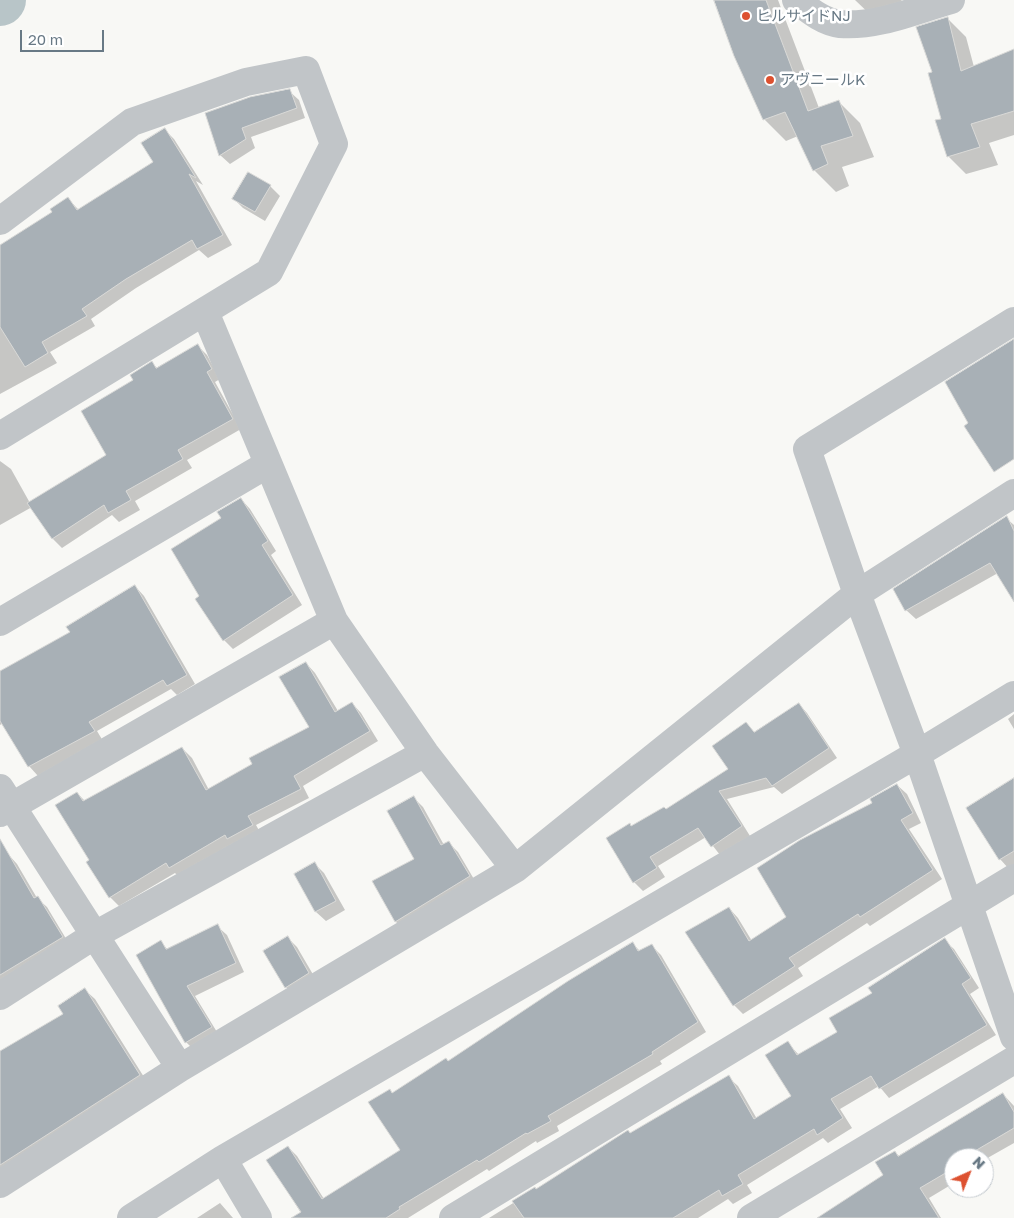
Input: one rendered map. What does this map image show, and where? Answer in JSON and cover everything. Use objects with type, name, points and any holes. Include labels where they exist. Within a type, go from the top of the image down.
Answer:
[{"type":"street","points":[[796,0],[815,15],[839,24],[869,23],[951,0]]},
{"type":"street","points":[[0,221],[132,122],[246,82],[306,70],[334,144],[269,272],[0,436]]},
{"type":"street","points":[[205,312],[334,621],[425,754],[515,869]]},
{"type":"street","points":[[1014,321],[808,449],[857,594],[917,754],[1014,1036]]},
{"type":"street","points":[[0,622],[268,464]]},
{"type":"street","points":[[0,1184],[180,1068],[515,869],[857,594],[1014,493]]},
{"type":"street","points":[[180,1068],[95,936],[4,802],[334,621]]},
{"type":"street","points":[[131,1218],[223,1159],[917,754],[1014,695]]},
{"type":"street","points":[[0,996],[95,936],[425,754]]},
{"type":"street","points":[[453,1218],[1014,878]]},
{"type":"street","points":[[751,1218],[1014,1060]]},
{"type":"street","points":[[223,1159],[258,1218]]},
{"type":"building","points":[[714,0],[766,0],[808,111],[839,100],[853,136],[821,146],[828,164],[813,171],[785,112],[763,120],[734,56]]},
{"type":"building","points":[[948,17],[961,71],[1014,49],[1014,111],[971,124],[980,147],[947,157],[935,120],[941,119],[928,73],[932,72],[916,27]]},
{"type":"building","points":[[290,89],[297,108],[242,128],[246,139],[219,156],[205,113],[250,97]]},
{"type":"building","points":[[165,128],[196,178],[189,174],[223,235],[197,249],[192,240],[126,279],[82,309],[87,316],[42,342],[48,353],[25,367],[0,327],[0,245],[52,212],[50,209],[68,197],[77,210],[153,162],[141,143]]},
{"type":"building","points":[[248,172],[271,185],[255,212],[232,199]]},
{"type":"building","points":[[1014,339],[1014,459],[994,472],[964,426],[968,423],[945,382]]},
{"type":"building","points":[[198,344],[212,369],[207,372],[233,419],[178,450],[183,459],[126,491],[131,500],[108,513],[104,505],[52,539],[27,503],[106,455],[81,411],[133,380],[130,375],[152,361],[156,368]]},
{"type":"building","points":[[241,498],[268,541],[262,545],[293,595],[223,641],[195,599],[199,596],[171,549],[221,518],[217,512]]},
{"type":"building","points":[[1007,516],[1014,531],[1014,602],[990,563],[905,611],[893,589]]},
{"type":"building","points":[[135,585],[187,675],[167,686],[163,680],[89,722],[95,731],[28,767],[0,721],[0,671],[70,632],[66,627]]},
{"type":"building","points":[[306,662],[335,712],[352,702],[370,731],[294,776],[301,789],[248,816],[253,825],[227,839],[225,835],[169,868],[166,863],[109,898],[86,862],[89,860],[55,805],[77,792],[83,801],[182,747],[206,790],[252,764],[249,758],[309,727],[279,677]]},
{"type":"building","points":[[799,703],[829,748],[772,786],[766,778],[719,791],[742,826],[711,847],[698,828],[650,857],[657,868],[633,883],[606,838],[630,823],[631,826],[664,807],[666,809],[728,769],[712,746],[746,722],[754,732]]},
{"type":"building","points":[[1014,778],[1014,851],[999,860],[966,808]]},
{"type":"building","points":[[897,784],[913,813],[901,820],[933,870],[860,917],[858,914],[789,958],[795,966],[733,1006],[685,932],[729,907],[749,941],[786,917],[757,868],[800,840],[872,803],[870,799]]},
{"type":"building","points":[[414,796],[441,845],[449,841],[470,876],[395,922],[372,881],[414,859],[387,811]]},
{"type":"building","points":[[0,839],[34,898],[38,896],[63,937],[0,975]]},
{"type":"building","points":[[315,862],[336,901],[315,912],[294,874]]},
{"type":"building","points":[[218,924],[236,963],[187,986],[212,1027],[185,1043],[136,955],[161,940],[166,949]]},
{"type":"building","points":[[288,936],[309,973],[285,988],[263,951]]},
{"type":"building","points":[[945,938],[971,978],[962,984],[987,1025],[879,1089],[871,1076],[831,1099],[843,1118],[817,1135],[814,1129],[738,1175],[743,1184],[722,1196],[719,1190],[673,1218],[524,1218],[512,1201],[535,1187],[536,1189],[628,1130],[630,1133],[729,1075],[754,1119],[791,1096],[765,1055],[788,1041],[797,1055],[837,1032],[829,1018],[872,993],[868,988]]},
{"type":"building","points":[[633,942],[638,951],[652,944],[698,1022],[652,1052],[653,1054],[548,1116],[551,1121],[526,1133],[479,1162],[477,1160],[399,1207],[400,1209],[386,1218],[291,1218],[301,1212],[266,1160],[288,1146],[322,1199],[400,1150],[368,1102],[390,1089],[392,1093],[446,1058],[448,1061],[568,981]]},
{"type":"building","points":[[85,988],[140,1075],[0,1165],[0,1051],[63,1014],[58,1006]]},
{"type":"building","points":[[1003,1093],[1014,1112],[1014,1128],[980,1148],[944,1148],[944,1174],[920,1188],[939,1218],[817,1218],[883,1175],[875,1162],[895,1151],[898,1156]]},
{"type":"place","name":"ヒルサイドNJ","points":[[746,16]]},
{"type":"place","name":"アヴニールK","points":[[770,80]]}]
